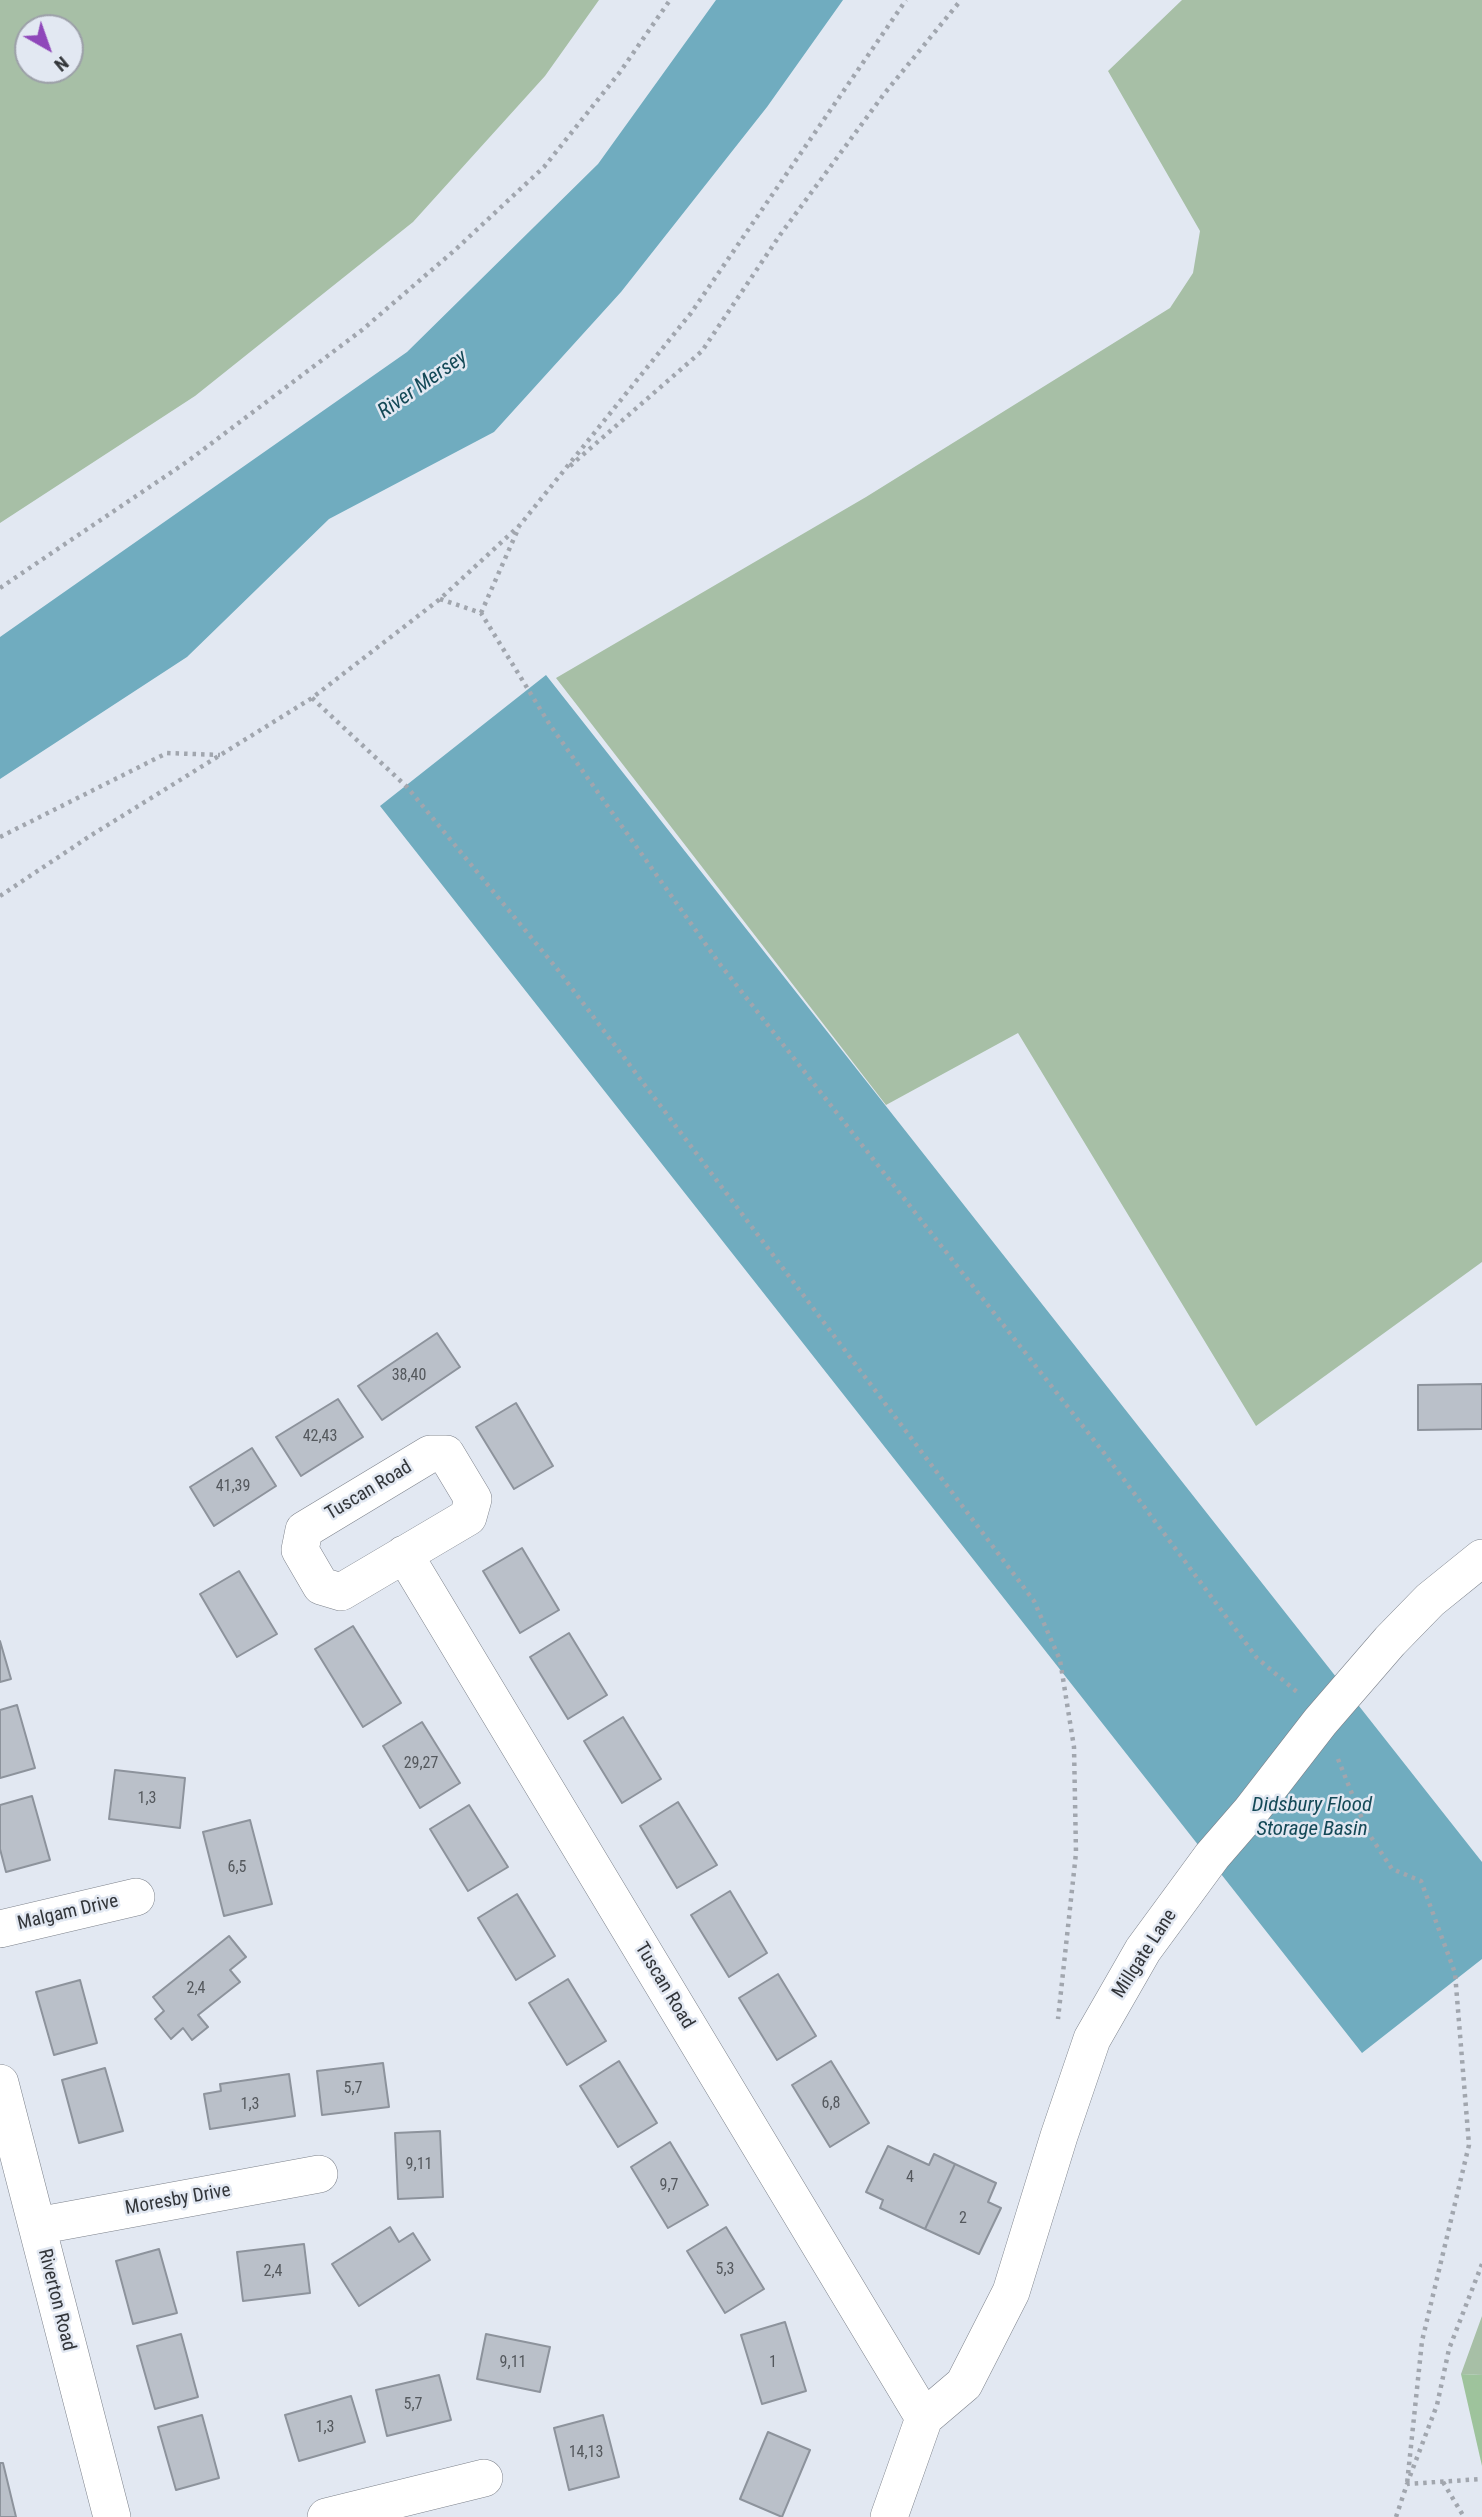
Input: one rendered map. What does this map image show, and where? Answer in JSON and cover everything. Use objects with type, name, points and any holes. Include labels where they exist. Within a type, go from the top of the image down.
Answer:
[{"type":"street","name":"Tuscan Road","points":[[430,1454],[446,1454],[473,1499],[468,1517],[404,1554],[341,1592],[321,1586],[300,1549],[304,1530],[430,1454]]},
{"type":"street","name":"Tuscan Road","points":[[404,1554],[924,2418]]},
{"type":"street","name":"Millgate Lane","points":[[924,2418],[964,2384],[1011,2292],[1092,2039],[1143,1950],[1212,1856],[1251,1811],[1320,1722],[1390,1641],[1422,1608],[1482,1558]]},
{"type":"street","name":"Malgam Drive","points":[[0,1929],[136,1897]]},
{"type":"street","name":"Riverton Road","points":[[0,2083],[112,2517]]},
{"type":"street","name":"Moresby Drive","points":[[37,2226],[319,2174]]},
{"type":"street","points":[[889,2517],[924,2418]]},
{"type":"street","points":[[326,2517],[484,2478]]},
{"type":"path","points":[[0,588],[188,461],[362,330],[455,250],[544,167],[620,72],[670,0]]},
{"type":"path","points":[[0,896],[90,836],[312,698],[440,599],[520,525],[691,313],[906,0]]},
{"type":"path","points":[[559,476],[702,351],[780,234],[884,94],[961,0]]},
{"type":"path","points":[[481,612],[520,525]]},
{"type":"path","points":[[440,599],[481,612],[550,725],[719,963],[1104,1453],[1257,1658],[1295,1690],[1320,1722],[1341,1764],[1367,1831],[1392,1869],[1420,1881],[1455,1973],[1469,2145],[1422,2341],[1408,2484]]},
{"type":"path","points":[[312,698],[407,787],[558,970],[1034,1601],[1060,1660],[1074,1747],[1076,1853],[1058,2026]]},
{"type":"path","points":[[0,837],[167,753],[221,755]]},
{"type":"path","points":[[1396,2517],[1437,2405],[1449,2348],[1482,2264]]},
{"type":"path","points":[[1408,2484],[1482,2479]]},
{"type":"path","points":[[1443,2482],[1464,2517]]},
{"type":"green space","points":[[0,0],[599,0],[545,76],[413,222],[195,396],[0,523]]},
{"type":"green space","points":[[1182,0],[1482,0],[1482,1262],[1256,1426],[1018,1033],[886,1105],[556,678],[866,497],[1170,308],[1193,273],[1200,231],[1108,71]]},
{"type":"green space","points":[[1482,2316],[1482,2375],[1461,2374]]},
{"type":"green space","points":[[1461,2374],[1482,2375],[1482,2466]]},
{"type":"water","name":"River Mersey","points":[[716,0],[843,0],[767,107],[621,292],[494,432],[329,519],[187,657],[0,779],[0,637],[407,352],[598,164]]},
{"type":"water","name":"Didsbury Flood Storage Basin","points":[[546,675],[1482,1862],[1482,1959],[1362,2053],[380,806]]},
{"type":"building","points":[[437,1333],[460,1367],[382,1420],[358,1386]]},
{"type":"building","points":[[1482,1384],[1482,1429],[1418,1430],[1418,1385]]},
{"type":"building","points":[[338,1399],[363,1437],[301,1476],[276,1437]]},
{"type":"building","points":[[516,1403],[553,1466],[514,1489],[476,1427]]},
{"type":"building","points":[[252,1448],[276,1486],[214,1526],[190,1487]]},
{"type":"building","points":[[522,1548],[559,1610],[520,1633],[483,1571]]},
{"type":"building","points":[[239,1571],[277,1634],[237,1657],[200,1594]]},
{"type":"building","points":[[353,1626],[401,1703],[363,1727],[315,1649]]},
{"type":"building","points":[[569,1633],[607,1695],[568,1719],[530,1657]]},
{"type":"building","points":[[0,1641],[11,1679],[0,1682]]},
{"type":"building","points":[[17,1705],[35,1768],[0,1778],[0,1710]]},
{"type":"building","points":[[623,1717],[661,1779],[622,1803],[584,1741]]},
{"type":"building","points":[[422,1722],[460,1783],[420,1808],[383,1746]]},
{"type":"building","points":[[115,1770],[185,1778],[180,1828],[109,1819]]},
{"type":"building","points":[[32,1796],[50,1860],[6,1872],[0,1849],[0,1805]]},
{"type":"building","points":[[678,1802],[717,1865],[677,1888],[640,1826]]},
{"type":"building","points":[[469,1805],[508,1867],[468,1891],[430,1829]]},
{"type":"building","points":[[250,1820],[272,1904],[224,1916],[203,1832]]},
{"type":"building","points":[[730,1891],[767,1953],[729,1977],[691,1915]]},
{"type":"building","points":[[517,1894],[555,1956],[516,1980],[478,1918]]},
{"type":"building","points":[[229,1936],[246,1957],[230,1970],[240,1982],[198,2015],[208,2027],[192,2040],[183,2028],[171,2039],[155,2019],[164,2011],[153,1997]]},
{"type":"building","points":[[778,1974],[816,2036],[777,2060],[739,1998]]},
{"type":"building","points":[[568,1979],[606,2041],[567,2065],[529,2003]]},
{"type":"building","points":[[80,1980],[97,2043],[54,2055],[36,1992]]},
{"type":"building","points":[[619,2061],[657,2123],[618,2147],[580,2086]]},
{"type":"building","points":[[831,2061],[869,2123],[830,2147],[792,2085]]},
{"type":"building","points":[[383,2063],[389,2107],[322,2115],[317,2071]]},
{"type":"building","points":[[105,2068],[123,2131],[79,2143],[62,2080]]},
{"type":"building","points":[[289,2074],[295,2116],[210,2129],[204,2094],[221,2091],[220,2084]]},
{"type":"building","points":[[440,2131],[443,2197],[398,2199],[395,2133]]},
{"type":"building","points":[[670,2142],[708,2205],[668,2228],[631,2167]]},
{"type":"building","points":[[888,2146],[929,2165],[934,2154],[955,2164],[925,2229],[880,2208],[883,2200],[866,2192]]},
{"type":"building","points":[[955,2164],[996,2183],[988,2202],[1001,2208],[979,2254],[925,2229]]},
{"type":"building","points":[[390,2227],[399,2242],[413,2233],[430,2260],[359,2306],[332,2264]]},
{"type":"building","points":[[726,2227],[764,2289],[725,2313],[687,2251]]},
{"type":"building","points":[[304,2244],[310,2293],[243,2301],[237,2252]]},
{"type":"building","points":[[159,2249],[177,2313],[133,2324],[116,2261]]},
{"type":"building","points":[[785,2322],[806,2391],[762,2404],[741,2335]]},
{"type":"building","points":[[181,2334],[198,2397],[155,2409],[137,2346]]},
{"type":"building","points":[[486,2334],[550,2347],[540,2392],[477,2379]]},
{"type":"building","points":[[439,2375],[451,2420],[387,2436],[376,2390]]},
{"type":"building","points":[[351,2396],[365,2442],[299,2461],[285,2415]]},
{"type":"building","points":[[202,2415],[219,2478],[176,2490],[158,2427]]},
{"type":"building","points":[[603,2415],[619,2477],[569,2490],[554,2428]]},
{"type":"building","points":[[768,2432],[810,2450],[782,2517],[740,2499]]},
{"type":"building","points":[[0,2463],[3,2463],[16,2517],[0,2517]]}]
